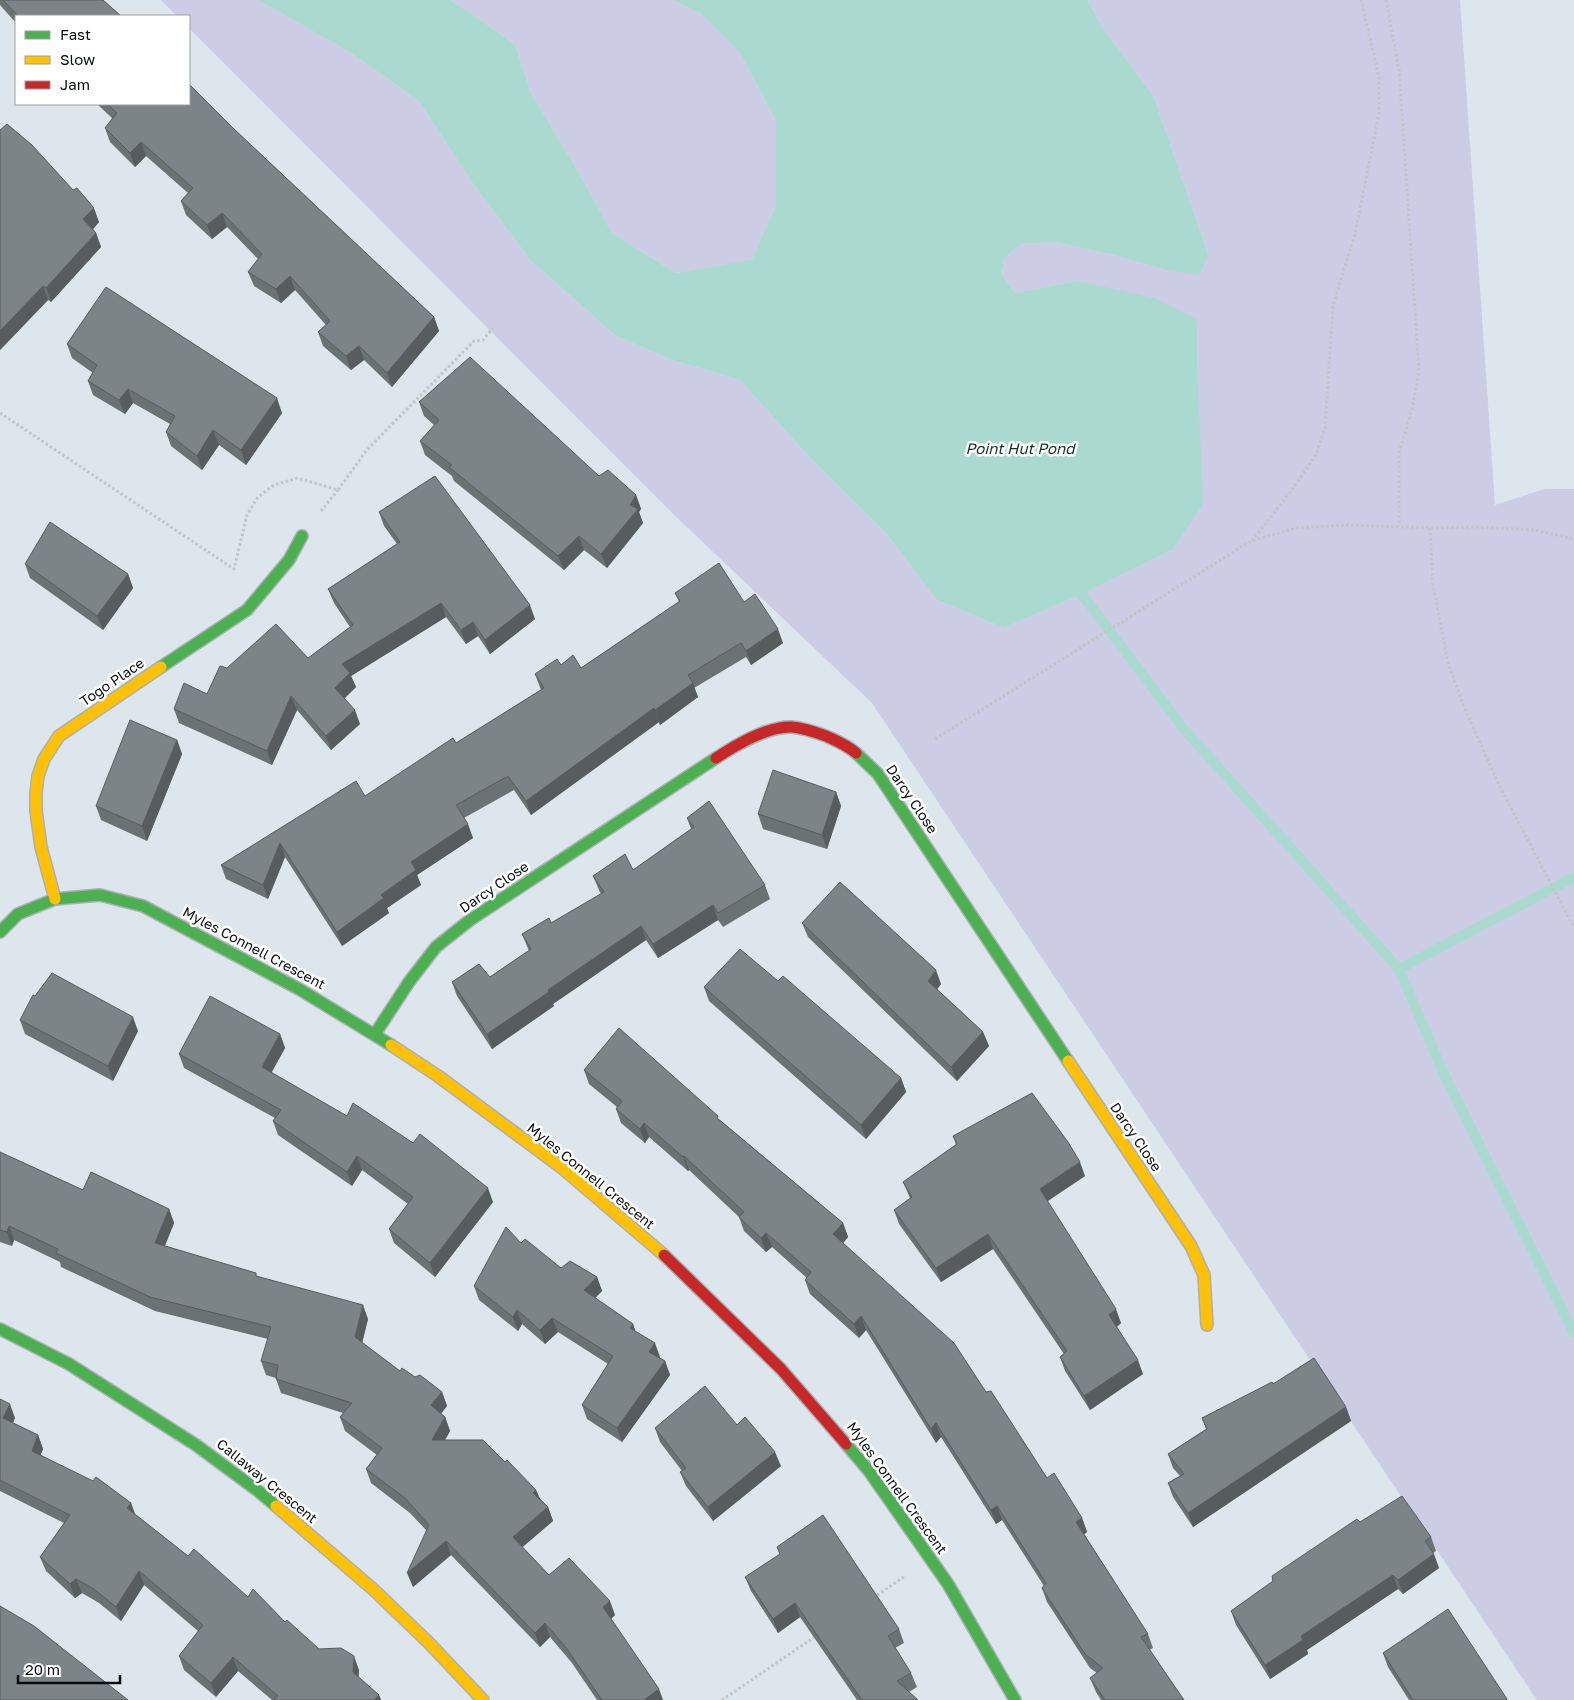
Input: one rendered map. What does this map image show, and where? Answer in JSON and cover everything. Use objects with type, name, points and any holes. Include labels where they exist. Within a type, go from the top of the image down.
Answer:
[{"type":"street","name":"Togo Place","points":[[55,899],[37,832],[36,788],[44,760],[59,736],[247,610],[289,560],[302,536]]},
{"type":"street","name":"Darcy Close","points":[[375,1034],[409,982],[436,947],[470,920],[736,745],[772,730],[791,728],[811,730],[847,745],[878,774],[1190,1246],[1204,1276],[1207,1325]]},
{"type":"street","name":"Myles Connell Crescent","points":[[0,932],[18,914],[55,899],[100,895],[143,906],[299,989],[375,1034],[438,1076],[561,1167],[678,1268],[781,1369],[826,1419],[869,1472],[948,1584],[1015,1700]]},
{"type":"street","name":"Callaway Crescent","points":[[0,1329],[69,1364],[196,1445],[257,1490],[374,1590],[482,1700]]},
{"type":"path","points":[[1251,541],[1316,456],[1325,427],[1333,306],[1355,234],[1379,114],[1379,77],[1361,0]]},
{"type":"path","points":[[1386,0],[1399,70],[1419,372],[1412,410],[1399,453],[1399,526]]},
{"type":"path","points":[[0,413],[234,569],[247,516],[258,497],[274,485],[298,478],[338,490],[366,451],[474,341],[483,340],[493,328]]},
{"type":"path","points":[[935,740],[1251,541],[1296,528],[1346,525],[1534,530],[1574,539]]},
{"type":"path","points":[[1430,528],[1433,585],[1448,663],[1464,709],[1498,783],[1574,928]]},
{"type":"path","points":[[866,1602],[893,1584]]},
{"type":"path","points":[[722,1700],[818,1635]]},
{"type":"shaded area","points":[[161,0],[258,0],[351,53],[419,101],[471,181],[531,261],[616,336],[672,360],[740,380],[812,460],[885,532],[937,600],[1004,628],[1082,594],[1172,550],[1198,384],[1197,319],[1077,281],[1015,293],[1002,275],[1004,258],[1022,244],[1055,242],[1113,255],[1166,270],[1208,254],[1154,97],[1101,25],[1088,0],[1460,0],[1495,505],[1545,489],[1574,489],[1574,1700],[1537,1700],[872,703],[669,510],[190,29],[190,15],[176,15]]},
{"type":"shaded area","points":[[450,0],[673,0],[700,13],[740,53],[776,121],[776,205],[752,261],[676,273],[612,233],[531,93],[515,45]]},
{"type":"water","name":"Point Hut Pond","points":[[258,0],[450,0],[471,13],[515,45],[531,93],[612,233],[676,273],[752,260],[776,205],[776,121],[740,53],[700,13],[673,0],[1088,0],[1101,25],[1154,97],[1208,254],[1200,275],[1166,270],[1113,255],[1055,242],[1022,244],[1004,258],[1002,275],[1015,293],[1077,281],[1155,298],[1197,319],[1203,504],[1172,550],[1082,594],[1004,628],[937,600],[885,532],[812,460],[740,380],[672,360],[616,336],[531,261],[471,181],[419,101],[351,53]]},
{"type":"building","points":[[3,0],[103,0],[120,15],[17,15]]},
{"type":"building","points":[[190,85],[233,128],[434,317],[387,373],[359,346],[346,356],[318,332],[330,321],[290,276],[276,289],[248,272],[262,254],[222,213],[207,225],[181,201],[193,188],[141,142],[130,153],[105,128],[117,113],[108,105],[190,105]]},
{"type":"building","points":[[7,124],[32,145],[73,190],[77,188],[94,208],[83,219],[96,233],[46,288],[43,286],[0,331],[0,130]]},
{"type":"building","points":[[106,287],[277,398],[241,450],[213,430],[197,456],[166,432],[175,416],[128,389],[119,400],[88,381],[97,365],[67,344]]},
{"type":"building","points":[[470,357],[599,476],[608,470],[636,495],[630,505],[638,509],[601,554],[579,536],[558,556],[449,467],[452,465],[420,441],[439,420],[419,402]]},
{"type":"building","points":[[435,476],[530,605],[485,640],[473,622],[461,630],[441,603],[342,664],[350,673],[335,688],[355,710],[326,736],[291,696],[267,751],[174,709],[184,683],[207,694],[220,666],[227,668],[276,624],[308,658],[353,625],[328,589],[400,542],[379,512]]},
{"type":"building","points":[[50,522],[128,574],[97,616],[25,564]]},
{"type":"building","points":[[719,563],[744,602],[755,594],[778,629],[746,651],[741,643],[688,675],[693,683],[655,710],[654,708],[526,801],[508,776],[456,805],[468,824],[411,862],[416,870],[381,895],[384,898],[337,932],[280,843],[263,885],[221,865],[356,781],[365,796],[453,738],[456,743],[544,688],[535,674],[557,659],[561,665],[573,655],[581,668],[680,601],[675,593]]},
{"type":"building","points":[[130,720],[177,740],[142,826],[96,806]]},
{"type":"building","points":[[773,770],[836,792],[822,835],[758,814]]},
{"type":"building","points":[[709,801],[765,885],[718,913],[713,905],[653,944],[641,926],[487,1034],[452,982],[479,964],[490,977],[531,949],[522,934],[549,918],[551,923],[604,892],[593,876],[625,854],[633,870],[694,827],[687,818]]},
{"type":"building","points":[[840,882],[936,970],[928,981],[983,1032],[951,1067],[802,923]]},
{"type":"building","points":[[740,949],[778,981],[783,976],[901,1078],[861,1125],[704,987]]},
{"type":"building","points":[[52,973],[133,1017],[108,1066],[20,1020],[33,995],[35,996]]},
{"type":"building","points":[[210,996],[280,1034],[262,1067],[347,1116],[353,1103],[413,1143],[420,1134],[488,1188],[430,1263],[389,1229],[413,1197],[357,1156],[347,1172],[273,1121],[281,1110],[179,1054]]},
{"type":"building","points":[[619,1028],[718,1116],[717,1118],[843,1223],[833,1234],[954,1343],[986,1392],[991,1391],[1047,1478],[1054,1473],[1082,1518],[1076,1522],[1148,1634],[1141,1637],[1184,1700],[1105,1700],[1090,1678],[1103,1668],[1085,1654],[1042,1588],[1046,1583],[997,1506],[991,1510],[936,1423],[931,1429],[861,1316],[854,1324],[805,1280],[811,1272],[766,1233],[761,1238],[739,1217],[744,1212],[684,1156],[644,1123],[640,1129],[616,1109],[622,1101],[584,1070]]},
{"type":"building","points":[[1032,1093],[1068,1142],[1080,1162],[1040,1189],[1116,1309],[1109,1315],[1138,1360],[1084,1396],[1060,1357],[1067,1351],[988,1234],[936,1268],[894,1210],[912,1197],[903,1182],[957,1144],[953,1136]]},
{"type":"building","points":[[0,1152],[83,1190],[91,1172],[169,1209],[155,1243],[256,1273],[256,1276],[363,1305],[355,1337],[400,1371],[402,1368],[415,1377],[420,1375],[442,1392],[431,1405],[445,1417],[432,1440],[483,1440],[505,1462],[507,1460],[536,1490],[533,1493],[548,1507],[513,1537],[549,1575],[569,1558],[610,1601],[603,1607],[659,1689],[644,1700],[602,1700],[567,1649],[545,1623],[535,1633],[446,1541],[407,1573],[429,1525],[405,1498],[366,1469],[382,1448],[340,1417],[352,1403],[276,1379],[278,1365],[261,1361],[271,1327],[150,1297],[56,1253],[58,1249],[9,1226],[7,1232],[0,1230]]},
{"type":"building","points":[[506,1227],[521,1243],[525,1239],[561,1268],[570,1261],[597,1277],[584,1290],[633,1324],[630,1328],[655,1343],[649,1352],[665,1361],[617,1428],[582,1405],[613,1356],[552,1318],[540,1330],[517,1310],[513,1317],[474,1286]]},
{"type":"building","points":[[1314,1358],[1346,1407],[1188,1513],[1168,1483],[1184,1474],[1168,1454],[1207,1429],[1202,1418],[1272,1382],[1273,1384]]},
{"type":"building","points":[[705,1386],[737,1425],[745,1417],[775,1452],[708,1507],[680,1472],[686,1468],[655,1428]]},
{"type":"building","points":[[0,1399],[10,1404],[3,1418],[38,1435],[32,1451],[93,1481],[96,1477],[131,1503],[127,1508],[188,1556],[194,1549],[248,1597],[253,1589],[285,1622],[287,1620],[319,1649],[341,1648],[354,1656],[353,1672],[379,1695],[374,1700],[274,1700],[278,1696],[233,1657],[211,1683],[179,1656],[203,1625],[139,1571],[116,1607],[94,1589],[76,1579],[70,1584],[40,1557],[70,1515],[0,1480]]},
{"type":"building","points":[[1402,1496],[1431,1537],[1425,1541],[1434,1554],[1398,1580],[1393,1575],[1301,1636],[1303,1640],[1265,1665],[1231,1611],[1273,1581],[1272,1576],[1357,1519],[1360,1522]]},
{"type":"building","points":[[823,1515],[899,1629],[888,1636],[911,1673],[897,1681],[918,1700],[862,1700],[795,1603],[773,1619],[745,1577],[780,1554],[777,1547]]},
{"type":"building","points":[[0,1606],[34,1626],[128,1700],[0,1700]]},
{"type":"building","points":[[1448,1609],[1506,1700],[1413,1700],[1383,1653]]},
{"type":"waterway","points":[[1074,584],[1183,728],[1399,969],[1574,877]]},
{"type":"waterway","points":[[1399,969],[1443,1072],[1574,1333]]},
{"type":"traffic: fast","points":[[161,667],[247,610],[289,560],[302,536]]},
{"type":"traffic: fast","points":[[856,753],[878,774],[1068,1061]]},
{"type":"traffic: fast","points":[[375,1034],[409,982],[436,947],[470,920],[716,758]]},
{"type":"traffic: fast","points":[[0,932],[18,914],[55,899],[100,895],[143,906],[299,989],[391,1045]]},
{"type":"traffic: fast","points":[[0,1329],[69,1364],[196,1445],[276,1506]]},
{"type":"traffic: fast","points":[[846,1444],[869,1471],[948,1584],[1015,1700]]},
{"type":"traffic: slow","points":[[55,899],[41,847],[36,811],[38,776],[44,759],[59,736],[161,667]]},
{"type":"traffic: slow","points":[[391,1045],[438,1076],[561,1167],[664,1255]]},
{"type":"traffic: slow","points":[[1068,1061],[1191,1246],[1204,1275],[1207,1325]]},
{"type":"traffic: slow","points":[[276,1506],[374,1590],[429,1643],[483,1700]]},
{"type":"traffic: jam","points":[[716,758],[742,742],[762,733],[792,727],[826,736],[845,745],[856,753]]},
{"type":"traffic: jam","points":[[664,1255],[781,1369],[846,1444]]}]
